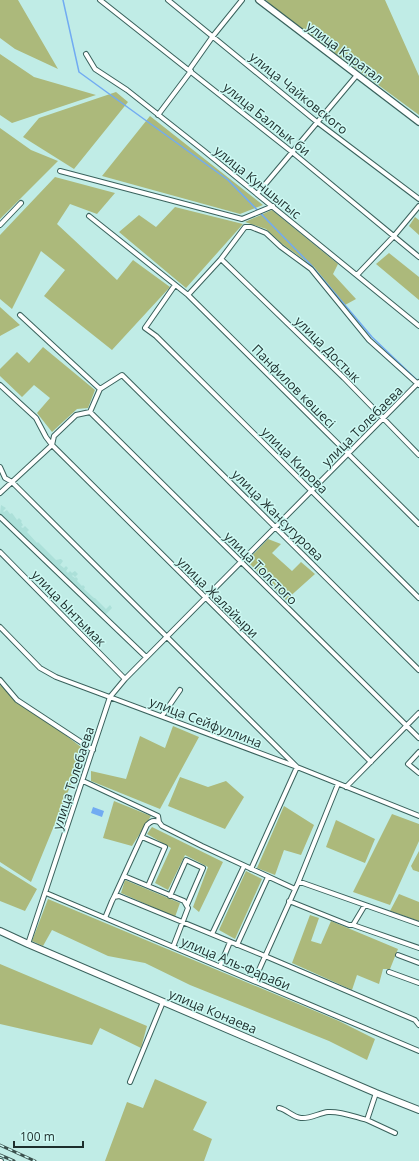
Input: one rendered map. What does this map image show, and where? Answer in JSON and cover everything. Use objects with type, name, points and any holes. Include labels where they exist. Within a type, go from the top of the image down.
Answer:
[{"type":"main road","name":"улица Конаева","points":[[0,931],[376,1093],[419,1110]]},
{"type":"street","name":"улица Балпык би","points":[[100,0],[292,152],[419,257]]},
{"type":"street","name":"улица Чайковского","points":[[168,0],[318,122],[419,199]]},
{"type":"street","points":[[158,115],[190,71],[212,36],[242,0]]},
{"type":"street","name":"улица Каратал","points":[[259,0],[419,122]]},
{"type":"street","name":"улица Куншыгыс","points":[[86,54],[95,69],[126,90],[258,194],[419,326]]},
{"type":"street","points":[[258,194],[357,75]]},
{"type":"street","points":[[60,171],[242,219],[273,206]]},
{"type":"street","points":[[0,225],[21,204]]},
{"type":"street","points":[[357,275],[394,236],[419,206]]},
{"type":"street","name":"Панфилов көшесі","points":[[89,216],[188,295],[419,524]]},
{"type":"street","points":[[188,295],[221,259],[245,227],[251,227],[266,233],[281,247],[312,269],[369,340],[418,384]]},
{"type":"street","name":"улица Достык","points":[[221,259],[344,378],[419,455]]},
{"type":"street","name":"улица Кирова","points":[[175,285],[145,328],[156,336],[419,598]]},
{"type":"street","points":[[0,493],[52,445],[54,436],[76,415],[90,412],[100,389],[20,315]]},
{"type":"street","name":"улица Жансугурова","points":[[100,389],[122,375],[419,670]]},
{"type":"street","name":"улица Толебаева","points":[[28,944],[110,697],[146,657],[418,384]]},
{"type":"street","name":"улица Жалайыри","points":[[0,385],[36,418],[52,445],[371,762]]},
{"type":"street","name":"улица Толстого","points":[[90,412],[419,738]]},
{"type":"street","points":[[0,467],[5,478],[12,482],[297,767],[251,869]]},
{"type":"street","points":[[0,517],[146,657]]},
{"type":"street","name":"улица Ынтымак","points":[[0,552],[125,679]]},
{"type":"street","name":"улица Сейфуллина","points":[[0,627],[40,668],[56,677],[297,767],[419,816]]},
{"type":"street","points":[[0,680],[17,700],[93,750]]},
{"type":"street","points":[[162,716],[180,690]]},
{"type":"street","points":[[346,787],[419,713]]},
{"type":"street","points":[[419,752],[408,764],[419,773]]},
{"type":"street","points":[[82,781],[158,816],[159,822]]},
{"type":"street","points":[[254,981],[298,883],[338,784]]},
{"type":"street","points":[[105,918],[147,825],[153,820],[159,822],[162,826],[294,889]]},
{"type":"street","points":[[142,837],[165,847],[148,886]]},
{"type":"street","points":[[170,896],[186,860],[203,868],[187,905],[188,908],[173,947]]},
{"type":"street","points":[[212,934],[244,866]]},
{"type":"street","points":[[124,876],[184,901],[187,905]]},
{"type":"street","points":[[237,944],[268,877]]},
{"type":"street","points":[[298,883],[302,883],[419,924]]},
{"type":"street","name":"улица Аль-Фараби","points":[[46,893],[419,1051]]},
{"type":"street","points":[[114,897],[119,896],[237,944],[415,1020],[419,1025]]},
{"type":"street","points":[[289,902],[349,926],[353,925],[419,948]]},
{"type":"street","points":[[353,925],[365,905]]},
{"type":"street","points":[[220,966],[230,942]]},
{"type":"street","points":[[398,955],[419,963]]},
{"type":"street","points":[[388,972],[419,983]]},
{"type":"street","points":[[130,1082],[163,1002]]},
{"type":"street","points":[[367,1120],[376,1093]]},
{"type":"street","points":[[279,1108],[283,1109],[294,1117],[299,1118],[330,1112],[340,1112],[367,1120],[395,1133]]},
{"type":"shaded area","points":[[1,505],[6,508],[3,511],[4,512],[7,510],[10,514],[12,513],[17,520],[19,518],[22,521],[21,522],[23,525],[21,527],[23,528],[25,526],[29,530],[27,532],[37,543],[38,542],[56,560],[61,559],[63,561],[60,565],[64,568],[66,566],[68,568],[66,571],[68,573],[70,571],[72,573],[75,571],[78,574],[75,577],[73,575],[72,576],[78,579],[77,581],[85,587],[84,589],[106,609],[110,605],[112,608],[105,615],[0,514]]},
{"type":"green space","points":[[0,0],[18,0],[58,69],[15,49],[0,38]]},
{"type":"green space","points":[[266,0],[385,0],[419,76],[419,115],[274,8]]},
{"type":"green space","points":[[0,54],[34,77],[96,95],[12,123],[0,115]]},
{"type":"green space","points":[[116,92],[128,102],[74,169],[23,137],[39,118]]},
{"type":"green space","points":[[150,116],[263,205],[240,214],[102,176]]},
{"type":"green space","points":[[0,128],[31,150],[58,161],[0,219]]},
{"type":"green space","points":[[55,177],[115,193],[97,214],[70,204],[57,224],[117,280],[133,260],[170,287],[112,350],[44,296],[65,270],[41,251],[12,309],[0,299],[0,235]]},
{"type":"green space","points":[[175,207],[243,224],[186,288],[119,232],[139,215],[156,227]]},
{"type":"green space","points":[[272,210],[338,264],[333,274],[356,299],[345,305],[314,267],[281,243],[266,229],[245,222]]},
{"type":"green space","points":[[415,217],[419,220],[419,235],[409,226]]},
{"type":"green space","points":[[389,253],[419,277],[419,300],[376,264]]},
{"type":"green space","points":[[0,307],[20,325],[0,336]]},
{"type":"green space","points":[[43,347],[95,390],[88,408],[77,409],[52,432],[37,413],[50,398],[34,385],[22,397],[0,376],[0,369],[17,352],[29,363]]},
{"type":"green space","points":[[268,539],[281,544],[272,553],[292,571],[301,562],[315,574],[286,600],[247,561]]},
{"type":"green space","points":[[0,685],[85,750],[31,882],[0,862]]},
{"type":"green space","points":[[173,726],[199,737],[160,809],[91,781],[91,771],[126,779],[140,736],[165,748]]},
{"type":"green space","points":[[180,777],[208,787],[226,781],[244,797],[225,829],[168,806]]},
{"type":"green space","points":[[114,801],[151,816],[132,846],[103,838]]},
{"type":"green space","points":[[284,806],[314,825],[301,855],[284,850],[275,875],[257,868]]},
{"type":"green space","points":[[392,814],[419,824],[419,841],[390,905],[353,892]]},
{"type":"green space","points":[[336,820],[375,839],[365,863],[326,847]]},
{"type":"green space","points":[[152,827],[223,862],[199,912],[193,907],[208,867],[185,855],[168,890],[155,883],[171,848],[147,834]]},
{"type":"green space","points":[[419,851],[419,872],[413,870],[411,866]]},
{"type":"green space","points":[[0,866],[37,889],[25,911],[0,901]]},
{"type":"green space","points":[[246,871],[262,879],[235,939],[219,930]]},
{"type":"green space","points":[[125,880],[180,903],[175,917],[121,893]]},
{"type":"green space","points":[[399,894],[419,902],[419,921],[390,911]]},
{"type":"green space","points":[[48,899],[339,1021],[375,1039],[367,1060],[329,1041],[190,985],[145,963],[108,956],[52,930],[43,946],[32,941]]},
{"type":"green space","points":[[310,915],[319,918],[311,941],[321,944],[331,921],[398,949],[390,969],[383,969],[379,984],[357,975],[352,990],[292,963]]},
{"type":"green space","points":[[0,964],[147,1026],[141,1048],[100,1028],[92,1045],[0,1024]]},
{"type":"green space","points":[[155,1079],[207,1102],[193,1130],[212,1139],[204,1161],[105,1161],[127,1102],[143,1108]]},
{"type":"water","points":[[93,807],[104,811],[102,817],[91,813]]},
{"type":"waterway","points":[[63,0],[79,72],[228,180],[311,265],[372,337],[418,381]]},
{"type":"railway","points":[[0,1145],[35,1161]]},
{"type":"railway","points":[[0,1155],[14,1161]]}]
